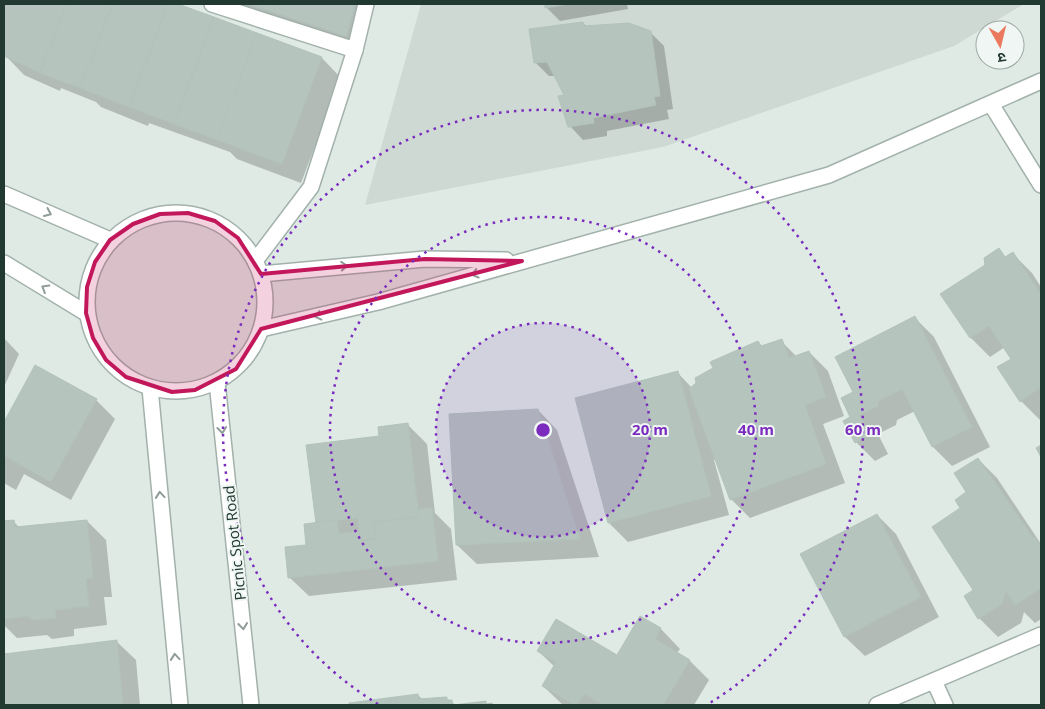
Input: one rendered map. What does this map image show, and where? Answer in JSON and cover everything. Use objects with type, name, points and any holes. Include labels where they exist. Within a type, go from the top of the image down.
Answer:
[{"type":"street","points":[[212,4],[355,50]]},
{"type":"street","points":[[258,267],[311,187],[355,50],[366,4]]},
{"type":"street","points":[[261,329],[378,302],[829,174],[1041,82]]},
{"type":"street","points":[[991,104],[1041,185]]},
{"type":"street","points":[[4,194],[110,240]]},
{"type":"street","points":[[188,213],[215,222],[238,238],[258,267],[266,302],[261,329],[251,350],[236,369],[217,382],[195,390],[172,392],[150,388],[126,377],[106,360],[93,338],[86,313],[87,287],[95,262],[110,240],[133,224],[160,214],[188,213]]},
{"type":"street","points":[[258,267],[425,259],[522,261]]},
{"type":"street","points":[[4,263],[86,313]]},
{"type":"street","name":"Picnic Spot Road","points":[[217,382],[251,705]]},
{"type":"street","points":[[150,388],[180,705]]},
{"type":"street","points":[[877,705],[1041,635]]},
{"type":"street","points":[[934,681],[945,705]]},
{"type":"highlighted area","points":[[188,213],[215,221],[238,238],[261,274],[425,259],[522,261],[261,329],[236,369],[195,390],[172,392],[126,377],[106,360],[93,338],[86,313],[87,287],[95,262],[110,240],[133,224],[160,214]]},
{"type":"shaded area","points":[[421,4],[1024,4],[997,20],[975,20],[975,33],[954,46],[663,147],[365,205]]},
{"type":"building","points":[[4,4],[67,4],[40,73],[4,56]]},
{"type":"building","points":[[67,4],[113,4],[80,88],[40,73]]},
{"type":"building","points":[[113,4],[168,4],[129,107],[80,88]]},
{"type":"building","points":[[168,4],[178,4],[214,17],[174,124],[129,107]]},
{"type":"building","points":[[247,4],[276,4],[273,12]]},
{"type":"building","points":[[276,4],[355,4],[346,36],[273,12]]},
{"type":"building","points":[[545,4],[569,4],[545,8]]},
{"type":"building","points":[[214,17],[257,33],[217,140],[174,124]]},
{"type":"building","points":[[583,22],[584,26],[629,23],[651,31],[660,96],[654,97],[656,105],[593,118],[594,123],[568,127],[558,96],[564,95],[547,62],[534,63],[529,29]]},
{"type":"building","points":[[257,33],[322,57],[282,164],[217,140]]},
{"type":"building","points":[[999,248],[1005,257],[1013,252],[1041,295],[1041,387],[1020,402],[997,367],[1011,359],[989,326],[970,338],[940,294],[985,265],[984,258]]},
{"type":"building","points":[[915,316],[972,427],[932,447],[902,389],[878,401],[878,406],[860,415],[870,435],[855,443],[843,421],[850,417],[841,398],[853,392],[835,357]]},
{"type":"building","points":[[782,339],[789,358],[809,351],[826,397],[805,405],[826,464],[730,500],[689,389],[696,383],[695,378],[713,368],[710,362],[758,341],[761,346]]},
{"type":"building","points":[[35,365],[97,399],[51,482],[5,456],[4,458],[4,422]]},
{"type":"building","points":[[678,371],[711,496],[608,523],[575,398]]},
{"type":"building","points":[[538,409],[580,539],[456,545],[449,414]]},
{"type":"building","points":[[408,423],[419,517],[374,522],[376,539],[360,540],[358,518],[316,523],[306,445],[379,436],[378,427]]},
{"type":"building","points":[[1041,445],[1041,457],[1036,448]]},
{"type":"building","points":[[978,458],[1033,538],[1035,537],[1041,546],[1041,588],[1015,605],[1006,591],[1002,604],[978,619],[964,596],[973,590],[932,527],[960,508],[955,500],[966,492],[954,473]]},
{"type":"building","points":[[432,508],[438,561],[288,578],[285,547],[306,545],[304,524],[337,520],[339,534],[359,531],[360,540],[376,539],[374,522],[419,517],[419,509]]},
{"type":"building","points":[[877,514],[921,597],[844,637],[800,554]]},
{"type":"building","points":[[14,520],[15,527],[87,520],[93,578],[86,578],[89,606],[55,610],[56,618],[31,620],[31,616],[4,619],[4,521]]},
{"type":"building","points":[[640,616],[661,628],[655,639],[690,660],[663,705],[604,705],[584,694],[577,705],[574,705],[542,686],[556,662],[537,651],[556,619],[617,655]]},
{"type":"building","points":[[117,640],[123,705],[4,705],[4,654]]},
{"type":"building","points":[[418,694],[419,699],[447,697],[447,700],[452,700],[453,705],[349,705],[349,703]]},
{"type":"building","points":[[486,701],[486,704],[492,703],[493,705],[454,705]]}]
